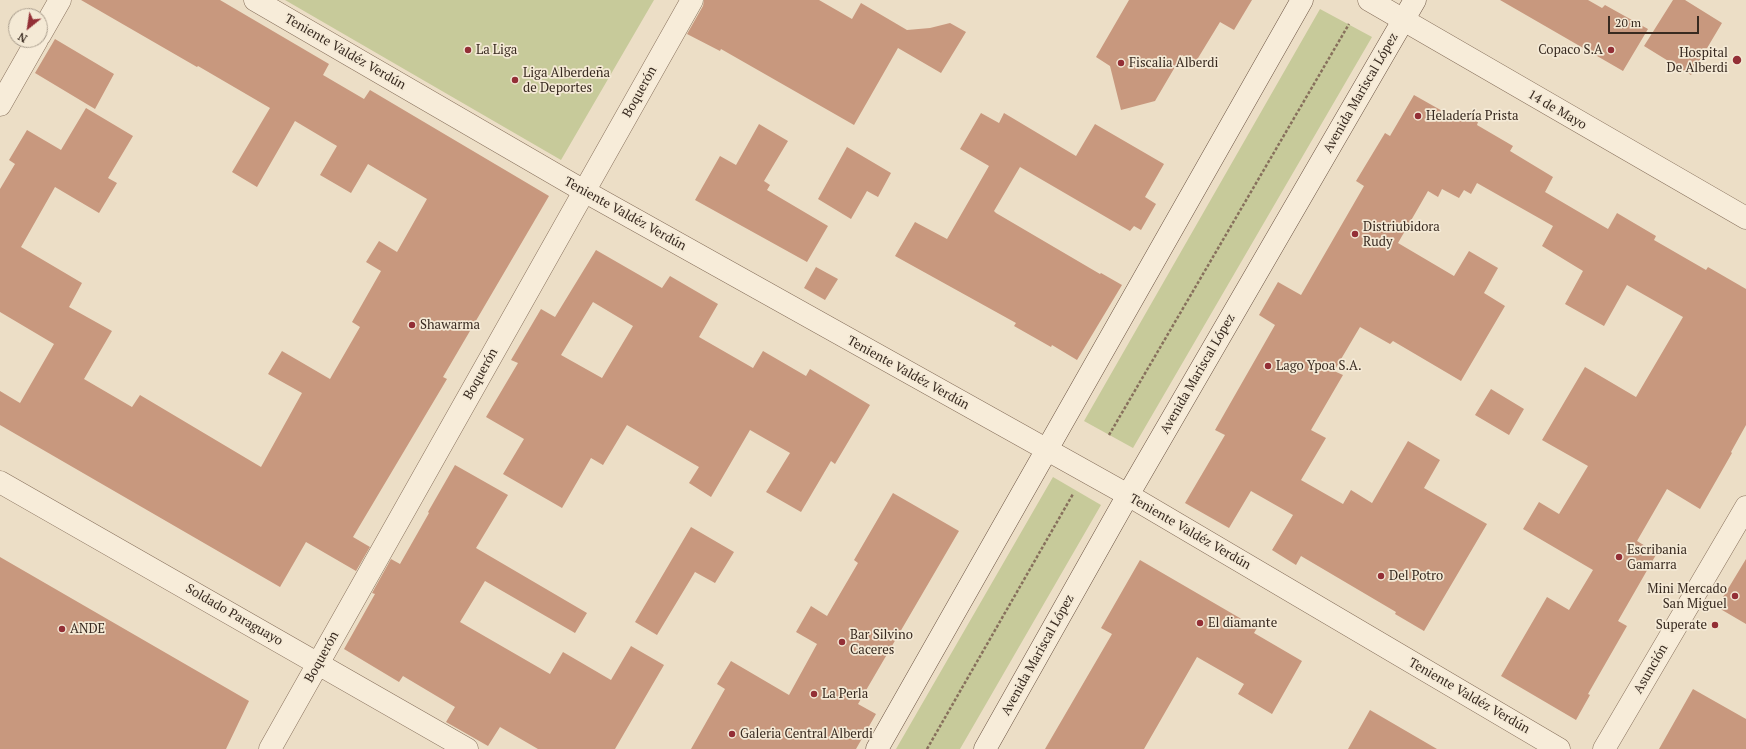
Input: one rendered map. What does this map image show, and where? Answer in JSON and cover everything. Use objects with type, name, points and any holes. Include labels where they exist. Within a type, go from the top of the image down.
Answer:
[{"type":"street","points":[[48,21],[60,0]]},
{"type":"street","name":"Teniente Valdéz Verdún","points":[[255,0],[584,191],[1128,495],[1559,749]]},
{"type":"street","name":"Boquerón","points":[[270,749],[692,0]]},
{"type":"street","points":[[877,749],[1302,0]]},
{"type":"street","name":"14 de Mayo","points":[[1369,0],[1746,218]]},
{"type":"street","name":"Avenida Mariscal López","points":[[985,749],[1128,495],[1415,0]]},
{"type":"street","points":[[0,105],[32,48]]},
{"type":"street","name":"Soldado Paraguayo","points":[[0,482],[319,663],[467,749]]},
{"type":"street","name":"Asunción","points":[[1604,749],[1746,507]]},
{"type":"path","points":[[1109,435],[1349,24]]},
{"type":"path","points":[[927,749],[1076,490]]},
{"type":"green space","name":"Liga Alberdeña de Deportes","points":[[285,0],[654,0],[561,160]]},
{"type":"green space","points":[[1320,9],[1372,37],[1133,448],[1084,421]]},
{"type":"green space","points":[[1053,477],[1101,505],[960,749],[896,749]]},
{"type":"building","points":[[81,0],[220,0],[329,64],[323,75],[364,99],[370,90],[549,196],[443,377],[447,379],[353,537],[370,547],[356,571],[306,542],[280,587],[0,425],[0,391],[20,403],[54,344],[0,312],[0,189],[15,164],[9,160],[27,130],[61,150],[86,108],[133,136],[108,178],[117,183],[99,213],[55,187],[21,247],[82,283],[69,307],[112,331],[84,379],[132,407],[140,395],[261,467],[302,393],[268,374],[282,351],[330,379],[360,327],[352,322],[381,271],[366,262],[379,241],[397,252],[427,199],[368,164],[351,193],[320,175],[337,146],[295,121],[257,187],[232,172],[270,108]]},
{"type":"building","points":[[704,0],[819,0],[852,19],[861,3],[907,30],[930,28],[950,23],[966,32],[941,73],[898,48],[854,125],[721,49],[720,51],[687,34],[703,6]]},
{"type":"building","points":[[1129,0],[1252,0],[1234,30],[1220,22],[1195,63],[1182,55],[1155,101],[1121,110],[1110,66],[1096,57]]},
{"type":"building","name":"Copaco S.A","points":[[1500,0],[1588,0],[1602,8],[1605,5],[1648,29],[1623,71]]},
{"type":"building","points":[[1673,0],[1685,0],[1722,23],[1691,75],[1644,46]]},
{"type":"building","points":[[55,39],[114,74],[95,109],[35,73]]},
{"type":"building","points":[[1414,95],[1453,117],[1457,110],[1478,122],[1477,125],[1513,146],[1510,151],[1553,177],[1545,192],[1608,229],[1617,213],[1656,236],[1654,240],[1706,270],[1708,267],[1746,289],[1746,425],[1700,509],[1667,489],[1637,541],[1657,553],[1618,621],[1627,626],[1588,694],[1590,695],[1576,720],[1501,676],[1547,597],[1569,610],[1593,570],[1523,529],[1539,502],[1559,514],[1588,466],[1542,440],[1585,367],[1636,397],[1683,317],[1627,285],[1604,326],[1565,304],[1583,271],[1542,246],[1553,226],[1477,183],[1471,194],[1464,190],[1459,198],[1442,189],[1438,197],[1428,191],[1398,243],[1454,276],[1469,251],[1498,268],[1484,293],[1505,306],[1461,381],[1393,341],[1390,344],[1360,327],[1334,371],[1343,375],[1311,430],[1326,438],[1301,480],[1343,504],[1351,490],[1372,503],[1408,441],[1440,460],[1424,488],[1487,524],[1424,631],[1395,614],[1396,612],[1301,556],[1296,565],[1272,550],[1293,515],[1251,491],[1229,528],[1185,503],[1225,435],[1215,430],[1275,325],[1259,315],[1278,282],[1301,295],[1364,186],[1356,181],[1385,133],[1390,136]]},
{"type":"building","points":[[981,113],[999,123],[1004,113],[1076,156],[1095,124],[1164,164],[1145,197],[1156,204],[1141,230],[1134,226],[1130,231],[1020,167],[994,211],[1100,274],[1101,273],[1122,285],[1077,360],[1052,345],[1051,347],[1014,326],[1016,323],[895,256],[915,222],[947,239],[989,166],[960,149]]},
{"type":"building","points":[[759,124],[788,141],[764,181],[770,185],[767,190],[828,226],[807,262],[695,200],[720,156],[736,165]]},
{"type":"building","points":[[847,147],[891,173],[878,197],[867,191],[851,219],[818,199]]},
{"type":"building","points":[[596,250],[662,288],[670,276],[718,304],[699,337],[753,368],[763,351],[806,376],[810,369],[870,405],[835,464],[831,461],[801,512],[766,492],[790,453],[750,430],[711,497],[689,483],[699,467],[627,425],[603,465],[591,458],[562,508],[503,474],[524,439],[486,417],[518,363],[511,360],[541,309],[555,317]],"holes":[[[593,302],[633,326],[602,378],[561,355]]]},
{"type":"building","points":[[816,267],[838,279],[825,300],[804,288]]},
{"type":"building","points":[[1491,389],[1524,409],[1509,435],[1475,415]]},
{"type":"building","points":[[455,465],[508,495],[476,548],[587,613],[575,633],[485,581],[460,622],[550,674],[563,652],[611,680],[631,646],[664,665],[615,749],[538,749],[500,727],[488,746],[446,722],[455,707],[403,676],[399,682],[344,649],[375,594],[372,593],[391,559],[400,564]]},
{"type":"building","points":[[893,493],[959,531],[858,704],[876,714],[856,749],[691,749],[725,689],[717,684],[731,661],[789,695],[817,644],[796,632],[811,606],[827,616],[858,563],[854,560]]},
{"type":"building","points":[[691,527],[734,552],[715,583],[695,572],[657,635],[635,622]]},
{"type":"building","name":"ANDE","points":[[0,557],[249,701],[226,749],[0,749]]},
{"type":"building","name":"Mini Mercado San Miguel","points":[[1746,559],[1746,624],[1717,607]]},
{"type":"building","points":[[1140,560],[1257,628],[1254,633],[1302,661],[1272,714],[1238,694],[1244,684],[1197,657],[1144,749],[1045,749],[1112,634],[1101,628]]},
{"type":"building","points":[[1693,689],[1746,719],[1746,749],[1659,749]]},
{"type":"building","points":[[1370,710],[1437,749],[1348,749]]},
{"type":"place","name":"La Liga","points":[[468,50]]},
{"type":"place","name":"Copaco S.A","points":[[1611,50]]},
{"type":"place","name":"Hospital De Alberdi","points":[[1737,60]]},
{"type":"place","name":"Fiscalia Alberdi","points":[[1121,63]]},
{"type":"place","name":"Liga Alberdeña de Deportes","points":[[515,80]]},
{"type":"place","name":"Heladería Prista","points":[[1418,116]]},
{"type":"place","name":"Distriubidora Rudy","points":[[1355,234]]},
{"type":"place","name":"Shawarma","points":[[412,325]]},
{"type":"place","name":"Lago Ypoa S.A.","points":[[1268,366]]},
{"type":"place","name":"Escribania Gamarra","points":[[1619,557]]},
{"type":"place","name":"Del Potro","points":[[1381,576]]},
{"type":"place","name":"Mini Mercado San Miguel","points":[[1735,596]]},
{"type":"place","name":"El diamante","points":[[1200,623]]},
{"type":"place","name":"Superate","points":[[1715,625]]},
{"type":"place","name":"ANDE","points":[[62,629]]},
{"type":"place","name":"Bar Silvino Caceres","points":[[842,642]]},
{"type":"place","name":"La Perla","points":[[814,694]]},
{"type":"place","name":"Galeria Central Alberdi","points":[[732,734]]}]
